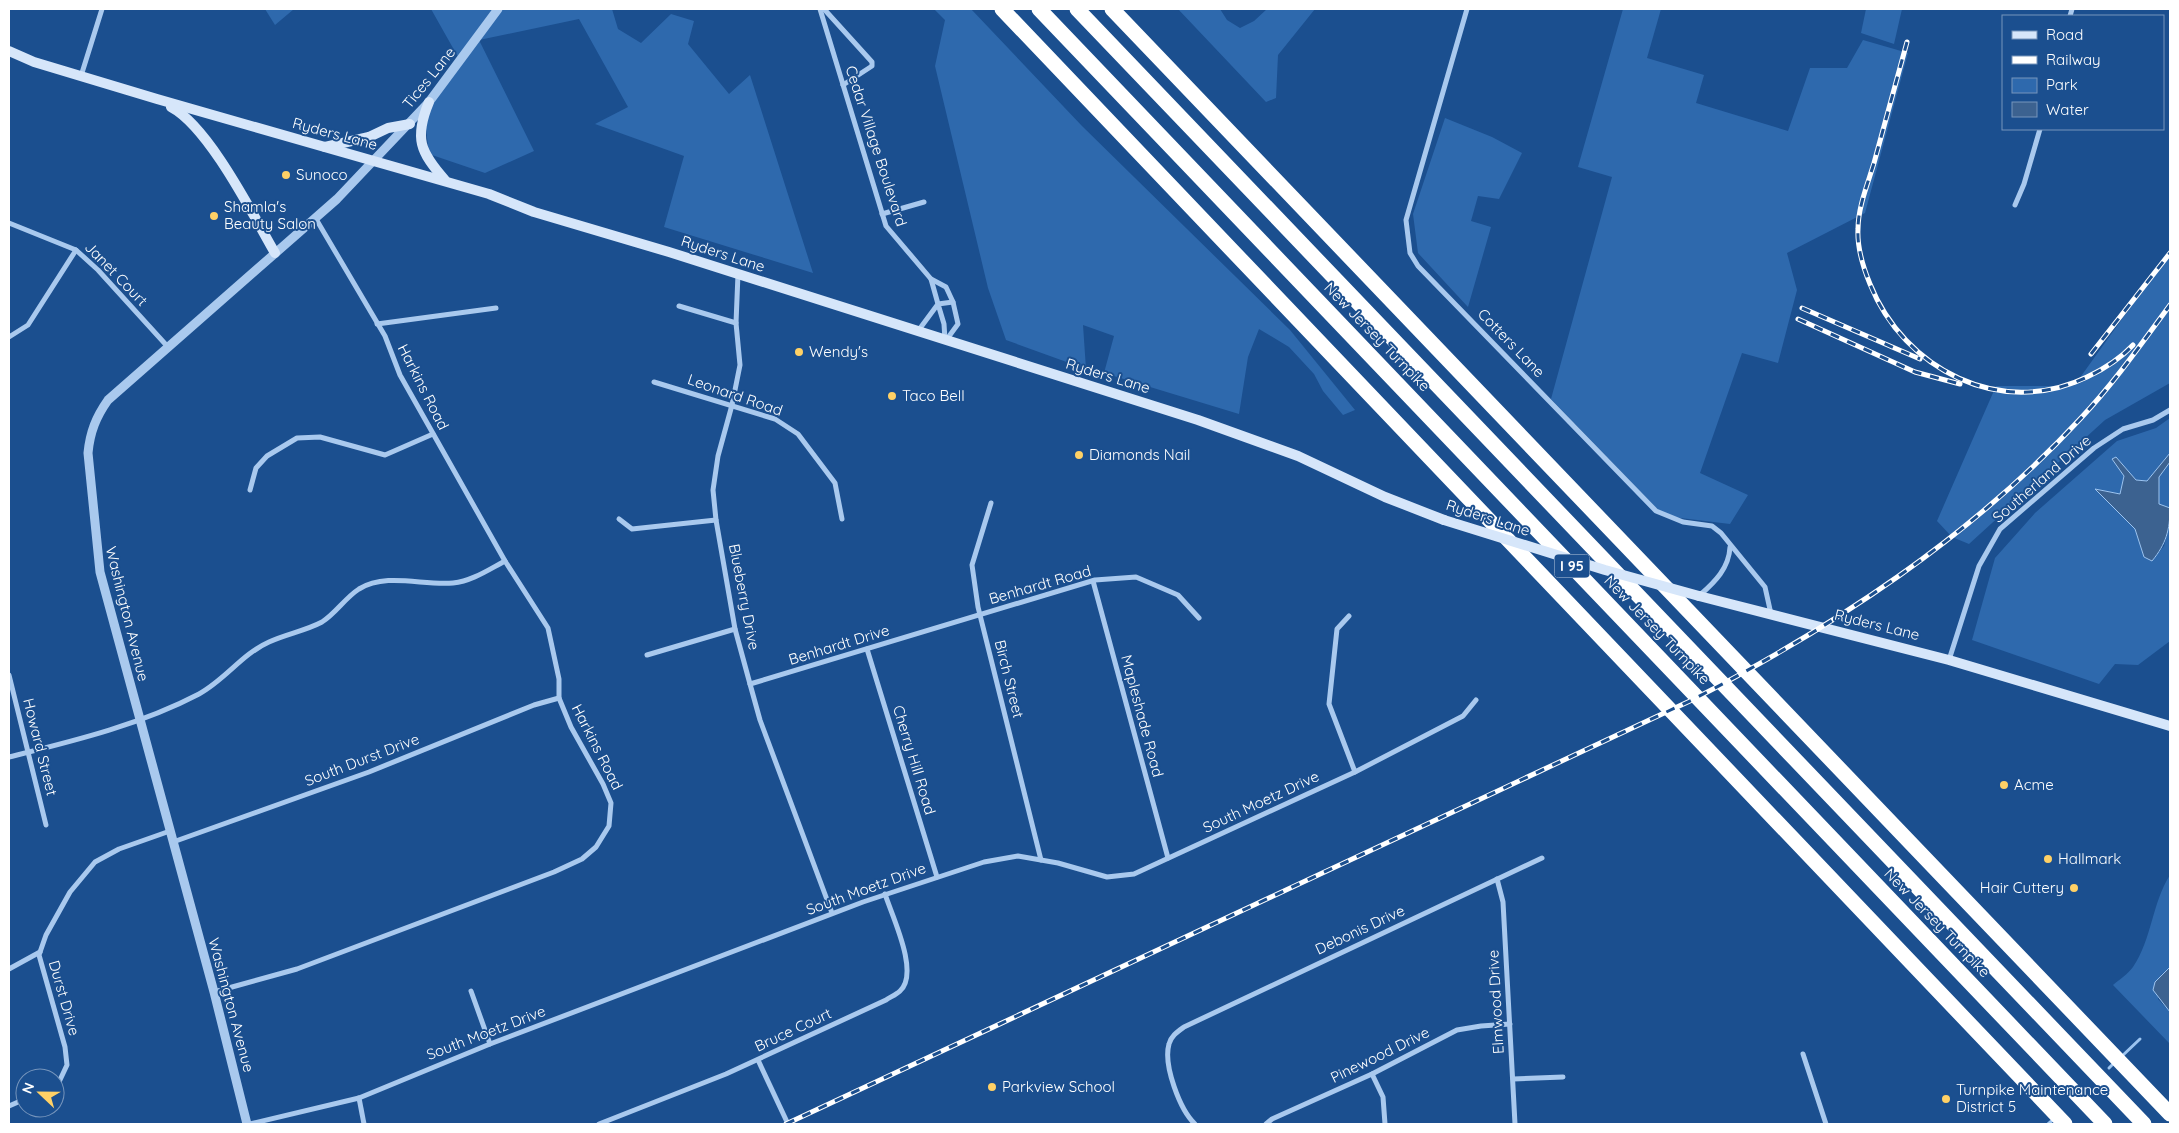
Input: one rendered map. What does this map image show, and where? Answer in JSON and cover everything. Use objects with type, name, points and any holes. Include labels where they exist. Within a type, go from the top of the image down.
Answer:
[{"type":"highway","name":"I 95","points":[[1002,9],[2064,1123]]},
{"type":"highway","name":"New Jersey Turnpike","points":[[1038,9],[2106,1124]]},
{"type":"highway","name":"New Jersey Turnpike","points":[[1077,9],[2144,1124]]},
{"type":"highway","points":[[1112,9],[2170,1114]]},
{"type":"main road","name":"Ryders Lane","points":[[9,51],[34,62],[157,99],[489,194],[534,212],[738,274],[1259,441],[1298,456],[1385,497],[1444,520],[1587,565],[1699,596],[1950,660],[2170,726]]},
{"type":"main road","name":"Ryders Lane","points":[[9,59],[34,62]]},
{"type":"main road","points":[[157,99],[178,110],[200,133],[229,172],[275,253]]},
{"type":"main road","points":[[429,102],[421,121],[421,143],[429,163],[446,181]]},
{"type":"main road","points":[[323,147],[370,138],[388,128],[410,124]]},
{"type":"street","points":[[81,76],[102,9]]},
{"type":"street","name":"Tices Lane","points":[[375,160],[429,102],[498,9]]},
{"type":"street","name":"Cedar Village Boulevard","points":[[820,9],[882,214],[892,235],[931,279],[946,288],[953,302]]},
{"type":"street","points":[[824,9],[872,62],[872,66],[843,85]]},
{"type":"street","name":"Cotters Lane","points":[[1467,9],[1406,220],[1410,253],[1418,266],[1656,511],[1683,522],[1712,526],[1720,533],[1730,547],[1757,574],[1765,587],[1771,614]]},
{"type":"street","points":[[2015,205],[2024,184],[2040,130]]},
{"type":"street","name":"Washington Avenue","points":[[249,1124],[100,572],[88,453],[90,436],[97,417],[108,400],[316,219],[375,160]]},
{"type":"street","points":[[882,214],[924,202]]},
{"type":"street","name":"Harkins Road","points":[[214,992],[297,969],[554,872],[589,853],[596,847],[610,826],[611,803],[603,784],[571,727],[560,698],[559,678],[548,628],[505,561],[400,375],[378,324],[316,219]]},
{"type":"street","name":"Janet Court","points":[[9,222],[76,250],[98,270],[168,347]]},
{"type":"street","points":[[9,337],[28,325],[76,250]]},
{"type":"street","name":"Blueberry Drive","points":[[738,274],[736,323],[740,365],[732,405],[718,456],[714,490],[716,520],[735,629],[760,720],[832,913]]},
{"type":"street","name":"Cedar Village Boulevard","points":[[931,279],[944,324],[946,341]]},
{"type":"street","points":[[918,332],[938,304],[953,302],[958,324],[946,341]]},
{"type":"street","points":[[679,306],[736,323]]},
{"type":"street","points":[[378,324],[496,308]]},
{"type":"street","name":"Leonard Road","points":[[654,382],[775,419],[798,434],[835,483],[842,518]]},
{"type":"street","name":"Southerland Drive","points":[[1950,660],[1979,566],[2000,529],[2094,448],[2123,429],[2153,420],[2170,410]]},
{"type":"street","points":[[250,490],[256,468],[261,462],[267,456],[297,438],[320,438],[385,455],[433,434]]},
{"type":"street","name":"Birch Street","points":[[991,503],[972,565],[980,615],[1042,860]]},
{"type":"street","points":[[619,519],[632,529],[716,520]]},
{"type":"street","points":[[1699,596],[1716,581],[1723,571],[1730,558],[1730,547]]},
{"type":"street","points":[[9,757],[140,720],[200,694],[225,677],[249,654],[269,641],[301,632],[324,620],[360,589],[398,580],[451,583],[468,580],[505,561]]},
{"type":"street","name":"Benhardt Road","points":[[936,628],[1093,581],[1136,577],[1178,595],[1199,618]]},
{"type":"street","name":"Mapleshade Road","points":[[1093,581],[1168,858]]},
{"type":"street","points":[[1348,616],[1337,629],[1329,704],[1355,772]]},
{"type":"street","name":"Benhardt Drive","points":[[750,684],[936,628]]},
{"type":"street","points":[[646,656],[735,629]]},
{"type":"street","name":"Cherry Hill Road","points":[[867,649],[937,877]]},
{"type":"street","name":"Howard Street","points":[[9,675],[46,825]]},
{"type":"street","name":"South Durst Drive","points":[[172,842],[369,772],[534,705],[560,698]]},
{"type":"street","name":"South Moetz Drive","points":[[249,1124],[358,1098],[490,1044],[832,913],[984,862],[1018,856],[1042,860],[1107,877],[1134,874],[1355,772],[1463,716],[1476,700]]},
{"type":"street","name":"Durst Drive","points":[[65,1070],[67,1066],[65,1047],[39,955],[46,935],[70,892],[95,862],[119,849],[170,831]]},
{"type":"street","name":"Debonis Drive","points":[[1195,1124],[1176,1093],[1167,1053],[1174,1034],[1189,1024],[1542,858]]},
{"type":"street","name":"Elmwood Drive","points":[[1497,879],[1503,902],[1515,1124]]},
{"type":"street","name":"Bruce Court","points":[[599,1124],[758,1060],[886,1000],[901,991],[907,977],[908,961],[885,894]]},
{"type":"street","points":[[9,969],[40,952]]},
{"type":"street","points":[[470,991],[490,1044]]},
{"type":"street","name":"Pinewood Drive","points":[[1266,1124],[1272,1119],[1372,1074],[1457,1030],[1510,1024]]},
{"type":"street","points":[[1803,1054],[1826,1124]]},
{"type":"street","points":[[758,1060],[788,1124]]},
{"type":"street","points":[[1372,1074],[1383,1097],[1385,1124]]},
{"type":"street","points":[[1513,1079],[1563,1076]]},
{"type":"street","points":[[358,1098],[364,1124]]},
{"type":"green space","points":[[265,9],[294,9],[275,25]]},
{"type":"green space","points":[[431,9],[612,9],[618,29],[641,43],[671,14],[694,21],[688,44],[729,94],[750,75],[813,273],[664,227],[684,156],[595,124],[628,107],[579,19],[479,40],[534,151],[485,173],[429,154],[424,112],[462,64]]},
{"type":"green space","points":[[934,9],[971,9],[1082,126],[1290,330],[1355,410],[1343,415],[1323,391],[1314,374],[1289,347],[1259,329],[1248,357],[1239,414],[1104,373],[1114,336],[1083,325],[1086,369],[1006,340],[988,288],[935,66],[945,20]]},
{"type":"green space","points":[[1178,9],[1220,9],[1227,20],[1240,28],[1254,21],[1267,9],[1315,9],[1278,55],[1276,98],[1266,102]]},
{"type":"green space","points":[[1623,9],[1661,9],[1647,58],[1704,75],[1696,103],[1788,131],[1810,68],[1847,68],[1863,40],[1908,53],[1865,213],[1787,253],[1797,290],[1778,363],[1742,353],[1700,473],[1748,495],[1730,524],[1664,516],[1551,399],[1612,177],[1578,167]]},
{"type":"green space","points":[[1866,9],[1902,9],[1894,44],[1861,33]]},
{"type":"green space","points":[[1445,118],[1492,137],[1522,153],[1499,199],[1478,196],[1471,221],[1491,227],[1468,307],[1418,253],[1413,214]]},
{"type":"green space","points":[[2170,252],[2170,383],[2105,420],[1969,544],[1952,537],[1937,521],[1996,386],[2074,386]]},
{"type":"green space","points":[[2170,418],[2170,453],[2147,481],[2136,480],[2113,460],[2124,476],[2120,494],[2096,490],[2135,529],[2144,557],[2152,561],[2164,546],[2170,524],[2170,641],[2138,665],[2115,664],[2099,684],[1972,640],[1995,558],[2035,513],[2117,441],[2156,428]]},
{"type":"green space","points":[[2170,462],[2170,508],[2159,504],[2159,477]]},
{"type":"green space","points":[[2170,875],[2170,967],[2161,975],[2158,999],[2170,1012],[2170,1044],[2113,985],[2131,970],[2139,956],[2159,897]]},
{"type":"water","points":[[2170,453],[2170,462],[2159,477],[2159,504],[2170,508],[2169,523],[2164,543],[2152,561],[2144,557],[2135,529],[2095,489],[2120,494],[2124,476],[2112,459],[2116,457],[2136,480],[2147,481]]},
{"type":"water","points":[[2170,967],[2170,1012],[2153,990],[2155,982]]},
{"type":"waterway","points":[[2121,1057],[2140,1039]]},
{"type":"waterway","points":[[2109,1068],[2114,1063]]},
{"type":"waterway","points":[[2048,1124],[2055,1118]]},
{"type":"railway","points":[[1907,42],[1858,221],[1858,243],[1863,264],[1870,284],[1886,314],[1906,340],[1931,362],[1959,378],[1989,388],[2021,392],[2054,389],[2100,371],[2133,345]]},
{"type":"railway","points":[[2091,354],[2170,253]]},
{"type":"railway","points":[[786,1124],[1692,700],[1798,641],[1849,610],[1899,576],[1994,502],[2039,461],[2093,405],[2170,305]]},
{"type":"railway","points":[[1802,308],[1920,359]]},
{"type":"railway","points":[[1798,319],[1915,372],[1960,384]]},
{"type":"place","name":"Sunoco","points":[[286,175]]},
{"type":"place","name":"Shamla's Beauty Salon","points":[[214,216]]},
{"type":"place","name":"Wendy's","points":[[799,352]]},
{"type":"place","name":"Taco Bell","points":[[892,396]]},
{"type":"place","name":"Diamonds Nail","points":[[1079,455]]},
{"type":"place","name":"Acme","points":[[2004,785]]},
{"type":"place","name":"Hallmark","points":[[2048,859]]},
{"type":"place","name":"Hair Cuttery","points":[[2074,888]]},
{"type":"place","name":"Parkview School","points":[[992,1087]]},
{"type":"place","name":"Turnpike Maintenance District 5","points":[[1946,1099]]}]
